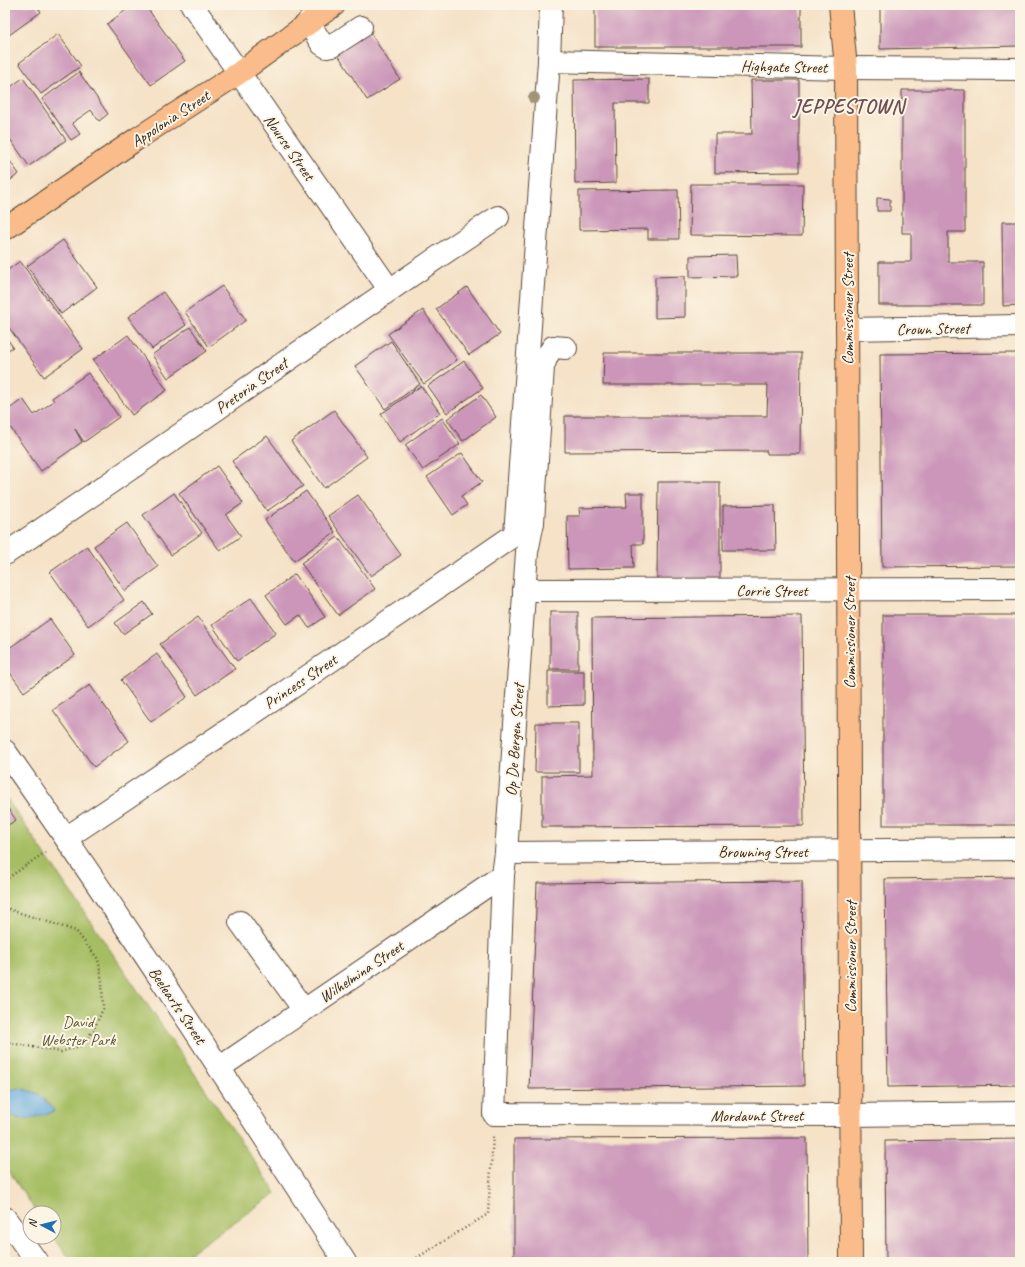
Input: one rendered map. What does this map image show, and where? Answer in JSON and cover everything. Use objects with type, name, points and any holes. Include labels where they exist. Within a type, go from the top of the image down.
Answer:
[{"type":"main road","name":"Appolonia Street","points":[[5,229],[138,138],[239,73],[308,22],[334,5]]},
{"type":"main road","name":"Commissioner Street","points":[[840,5],[846,68],[848,590],[851,850],[849,1115],[851,1262]]},
{"type":"street","name":"Nourse Street","points":[[192,5],[389,289]]},
{"type":"street","points":[[515,535],[549,61],[551,5]]},
{"type":"street","points":[[308,22],[322,44],[328,47],[332,46],[361,27]]},
{"type":"street","name":"Highgate Street","points":[[549,61],[846,68],[1020,69]]},
{"type":"street","name":"Pretoria Street","points":[[5,554],[90,497],[389,289],[498,217]]},
{"type":"street","name":"Crown Street","points":[[847,329],[1020,326]]},
{"type":"street","name":"Op De Bergen Street","points":[[494,1114],[503,875],[506,853],[527,552],[533,522],[543,368],[547,356],[553,347],[566,348]]},
{"type":"street","name":"Princess Street","points":[[66,838],[288,690],[533,522]]},
{"type":"street","name":"Corrie Street","points":[[524,590],[1020,589]]},
{"type":"street","name":"Beelearts Street","points":[[5,751],[66,838],[219,1068],[345,1262]]},
{"type":"street","name":"Browning Street","points":[[506,853],[1020,849]]},
{"type":"street","name":"Wilhelmina Street","points":[[219,1068],[503,875]]},
{"type":"street","points":[[240,922],[304,1010]]},
{"type":"street","name":"Mordaunt Street","points":[[494,1114],[849,1115],[1020,1113]]},
{"type":"street","points":[[5,1218],[36,1262]]},
{"type":"path","points":[[5,880],[66,838]]},
{"type":"path","points":[[5,908],[76,931],[98,958],[102,981],[103,1009],[94,1031],[80,1046],[61,1052],[5,1042]]},
{"type":"path","points":[[410,1262],[488,1214],[494,1114]]},
{"type":"green space","name":"David Webster Park","points":[[5,796],[276,1193],[177,1262],[71,1262],[59,1245],[62,1245],[62,1205],[32,1205],[5,1166]]},
{"type":"water","points":[[20,1088],[39,1094],[55,1111],[29,1119],[15,1118],[5,1108],[5,1090]]},
{"type":"building","points":[[5,5],[36,5],[41,12],[5,38]]},
{"type":"building","points":[[133,5],[145,5],[185,61],[151,85],[107,24]]},
{"type":"building","points":[[595,5],[801,5],[801,47],[595,47]]},
{"type":"building","points":[[880,5],[1020,5],[1020,46],[880,49]]},
{"type":"building","points":[[368,29],[400,79],[367,100],[335,50]]},
{"type":"building","points":[[58,34],[81,66],[41,94],[19,63]]},
{"type":"building","points":[[79,72],[108,114],[99,121],[91,110],[72,123],[80,134],[71,140],[42,99]]},
{"type":"building","points":[[23,78],[66,140],[29,166],[5,132],[5,91]]},
{"type":"building","points":[[649,79],[649,103],[615,103],[616,183],[575,184],[574,80]]},
{"type":"building","points":[[751,80],[799,80],[799,172],[715,173],[715,134],[752,134]]},
{"type":"building","points":[[902,90],[965,90],[965,232],[948,232],[948,262],[983,262],[983,305],[879,305],[879,262],[911,262],[911,233],[902,233]]},
{"type":"building","points":[[5,154],[19,174],[5,184]]},
{"type":"building","points":[[691,184],[803,184],[802,236],[690,235]]},
{"type":"building","points":[[678,190],[679,239],[648,239],[648,229],[579,230],[579,191]]},
{"type":"building","points":[[877,198],[890,199],[890,211],[877,211]]},
{"type":"building","points":[[1002,222],[1020,222],[1020,305],[1003,306]]},
{"type":"building","points":[[63,240],[97,287],[61,314],[27,266]]},
{"type":"building","points":[[736,255],[737,276],[690,277],[690,256]]},
{"type":"building","points":[[20,261],[83,349],[44,377],[5,322],[5,272]]},
{"type":"building","points":[[685,276],[685,317],[655,318],[655,277]]},
{"type":"building","points":[[222,286],[246,320],[209,347],[185,312]]},
{"type":"building","points":[[467,287],[500,334],[469,355],[436,309]]},
{"type":"building","points":[[163,292],[186,325],[152,349],[128,317]]},
{"type":"building","points":[[423,310],[457,360],[424,384],[388,334]]},
{"type":"building","points":[[190,327],[207,351],[168,378],[152,355]]},
{"type":"building","points":[[128,335],[167,390],[132,415],[93,360]]},
{"type":"building","points":[[5,336],[13,347],[5,352]]},
{"type":"building","points":[[391,341],[420,384],[385,409],[355,366]]},
{"type":"building","points":[[604,353],[801,353],[800,454],[767,454],[767,451],[565,452],[565,416],[767,416],[768,385],[603,385]]},
{"type":"building","points":[[1020,353],[1020,566],[882,567],[880,354]]},
{"type":"building","points":[[464,361],[483,388],[447,413],[428,386]]},
{"type":"building","points":[[88,373],[119,417],[84,442],[75,429],[82,442],[41,471],[5,420],[5,412],[23,399],[34,415],[54,401],[52,398]]},
{"type":"building","points":[[421,386],[440,413],[400,442],[381,414]]},
{"type":"building","points":[[481,395],[496,417],[463,441],[447,419]]},
{"type":"building","points":[[334,410],[367,457],[324,488],[291,441]]},
{"type":"building","points":[[442,418],[460,444],[423,470],[405,445]]},
{"type":"building","points":[[267,436],[303,486],[267,511],[232,461]]},
{"type":"building","points":[[462,453],[482,482],[461,496],[467,505],[453,515],[427,477]]},
{"type":"building","points":[[217,466],[243,503],[226,515],[241,536],[220,551],[179,493]]},
{"type":"building","points":[[658,482],[720,482],[720,580],[657,580]]},
{"type":"building","points":[[306,491],[335,532],[294,561],[265,520]]},
{"type":"building","points":[[174,493],[202,533],[171,555],[143,515]]},
{"type":"building","points":[[626,493],[643,493],[643,544],[633,544],[634,568],[568,569],[567,516],[580,516],[579,508],[627,507]]},
{"type":"building","points":[[358,495],[401,555],[371,576],[328,516]]},
{"type":"building","points":[[775,505],[776,550],[723,550],[723,506]]},
{"type":"building","points":[[127,523],[158,567],[125,591],[94,546]]},
{"type":"building","points":[[338,537],[375,589],[338,615],[301,563]]},
{"type":"building","points":[[87,546],[124,600],[88,626],[50,572]]},
{"type":"building","points":[[295,574],[325,617],[309,628],[300,615],[287,624],[266,595]]},
{"type":"building","points":[[251,598],[276,633],[237,661],[212,625]]},
{"type":"building","points":[[144,602],[152,614],[123,634],[115,623]]},
{"type":"building","points":[[550,612],[578,612],[578,669],[550,669]]},
{"type":"building","points":[[883,615],[1020,615],[1020,825],[883,825]]},
{"type":"building","points":[[802,616],[804,826],[542,827],[542,776],[593,775],[592,618]]},
{"type":"building","points":[[198,617],[235,669],[197,695],[160,644]]},
{"type":"building","points":[[50,619],[75,655],[24,692],[5,666],[5,651]]},
{"type":"building","points":[[157,654],[187,697],[151,722],[121,680]]},
{"type":"building","points":[[548,671],[584,671],[584,705],[548,706]]},
{"type":"building","points":[[90,685],[129,741],[94,767],[53,710]]},
{"type":"building","points":[[536,723],[579,723],[579,772],[535,772]]},
{"type":"building","points":[[5,804],[16,820],[5,827]]},
{"type":"building","points":[[1020,877],[1020,1085],[888,1087],[885,879]]},
{"type":"building","points":[[802,881],[804,1086],[529,1089],[537,883]]},
{"type":"building","points":[[807,1138],[808,1262],[514,1262],[514,1139]]},
{"type":"building","points":[[1020,1139],[1020,1262],[886,1262],[885,1141]]},
{"type":"district","name":"JEPPESTOWN","points":[[849,106]]}]
